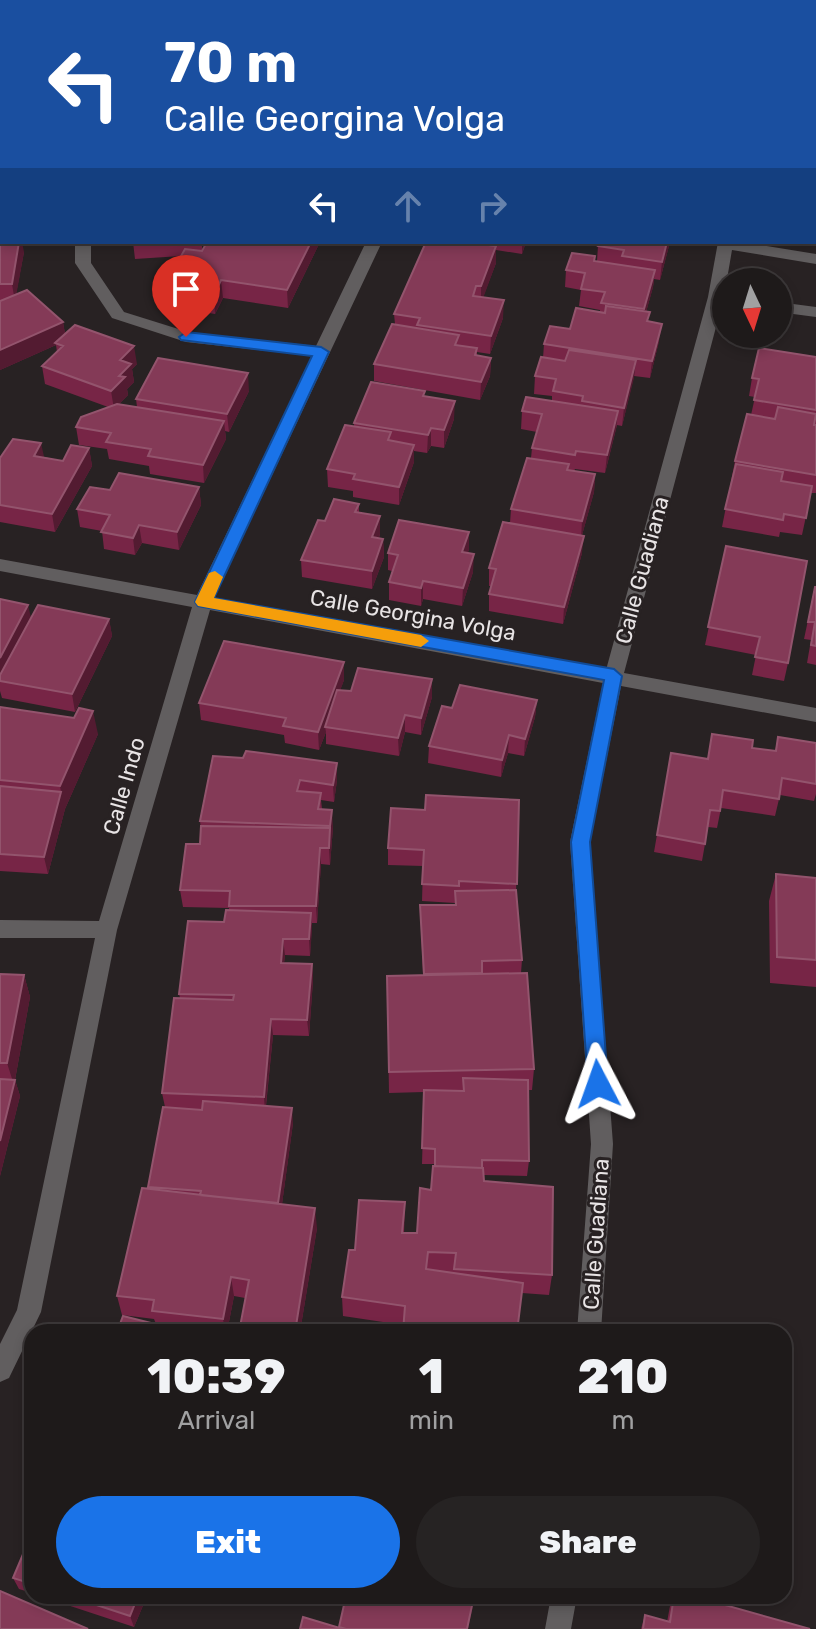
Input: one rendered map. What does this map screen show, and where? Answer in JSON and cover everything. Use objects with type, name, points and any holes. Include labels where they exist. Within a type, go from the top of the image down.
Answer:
[{"type":"street","points":[[83,244],[83,263],[118,315],[186,337],[321,352]]},
{"type":"street","name":"Calle Indo","points":[[0,1370],[29,1312],[107,930],[203,602],[373,244]]},
{"type":"street","name":"Calle Guadiana","points":[[724,268],[726,244]]},
{"type":"street","points":[[732,244],[816,259]]},
{"type":"street","points":[[792,309],[816,312]]},
{"type":"street","name":"Calle Guadiana","points":[[590,1324],[602,1144],[580,842],[614,676],[712,330]]},
{"type":"street","name":"Calle Georgina Volga","points":[[0,565],[816,715]]},
{"type":"street","points":[[0,929],[107,930]]},
{"type":"street","points":[[558,1629],[563,1604]]},
{"type":"building","points":[[0,244],[19,244],[12,284],[0,284]]},
{"type":"building","points":[[206,244],[310,244],[287,290],[221,280],[214,296],[194,293],[207,269],[176,265],[185,249],[202,251]]},
{"type":"building","points":[[425,244],[496,246],[481,286],[476,286],[473,296],[504,300],[491,336],[417,325],[420,318],[394,314]]},
{"type":"building","points":[[666,244],[662,262],[622,256],[624,250],[598,246]]},
{"type":"building","points":[[572,253],[595,256],[594,261],[655,270],[644,309],[601,303],[605,292],[581,289],[585,273],[566,270]]},
{"type":"building","points":[[27,290],[63,322],[0,350],[0,301]]},
{"type":"building","points":[[606,306],[650,312],[647,321],[662,324],[652,361],[544,344],[550,326],[570,329],[576,308],[605,313]]},
{"type":"building","points":[[392,324],[459,335],[455,345],[477,348],[475,355],[491,358],[481,382],[374,364]]},
{"type":"building","points":[[75,325],[134,346],[120,360],[131,364],[119,376],[125,377],[111,391],[42,366],[63,346],[55,343]]},
{"type":"building","points":[[759,348],[816,357],[816,410],[754,400],[759,379],[752,378]]},
{"type":"building","points":[[569,350],[636,360],[624,408],[582,401],[583,396],[553,391],[556,379],[535,376],[541,357],[565,361]]},
{"type":"building","points":[[158,358],[248,373],[227,414],[136,399]]},
{"type":"building","points":[[371,382],[425,391],[423,396],[455,401],[444,430],[431,428],[428,435],[354,423]]},
{"type":"building","points":[[526,397],[618,411],[607,455],[576,451],[575,455],[532,448],[542,414],[522,411]]},
{"type":"building","points":[[117,404],[224,421],[203,465],[148,456],[151,449],[106,442],[111,433],[76,427],[81,417]]},
{"type":"building","points":[[778,407],[816,414],[816,475],[735,461],[747,414],[775,419]]},
{"type":"building","points":[[345,425],[391,432],[388,440],[414,445],[399,487],[353,479],[355,474],[327,469]]},
{"type":"building","points":[[13,439],[41,443],[34,456],[63,461],[71,445],[89,448],[52,514],[0,505],[0,458]]},
{"type":"building","points":[[527,458],[569,464],[567,470],[595,474],[582,521],[511,509]]},
{"type":"building","points":[[736,464],[783,472],[781,481],[812,486],[806,518],[784,514],[783,520],[725,509]]},
{"type":"building","points":[[119,473],[199,487],[177,532],[139,525],[133,538],[101,532],[110,515],[77,509],[90,487],[110,490]]},
{"type":"building","points":[[334,499],[359,504],[355,512],[380,516],[372,537],[383,539],[372,571],[301,560],[318,520],[325,521]]},
{"type":"building","points":[[399,520],[469,532],[462,552],[474,554],[463,588],[423,581],[421,588],[389,582],[398,555],[388,553]]},
{"type":"building","points":[[503,522],[584,536],[564,607],[489,594],[496,569],[489,568]]},
{"type":"building","points":[[726,546],[807,561],[788,663],[755,657],[760,637],[708,627]]},
{"type":"building","points":[[815,587],[816,646],[811,645],[815,622],[808,622]]},
{"type":"building","points":[[0,599],[28,605],[0,658]]},
{"type":"building","points":[[38,605],[109,619],[72,694],[0,681],[0,675]]},
{"type":"building","points":[[224,641],[344,662],[318,732],[283,726],[286,718],[199,703]]},
{"type":"building","points":[[358,668],[432,679],[421,718],[405,715],[398,738],[325,727],[337,690],[351,691]]},
{"type":"building","points":[[460,685],[537,700],[525,739],[509,735],[502,760],[429,746],[442,706],[452,708]]},
{"type":"building","points":[[0,707],[74,718],[79,708],[93,711],[60,786],[0,780]]},
{"type":"building","points":[[712,734],[753,740],[752,748],[776,751],[778,737],[816,743],[816,784],[782,778],[779,799],[723,790],[720,811],[710,810],[705,844],[657,835],[671,753],[708,759]]},
{"type":"building","points":[[246,751],[337,763],[333,785],[300,780],[297,791],[321,793],[318,809],[332,810],[330,826],[200,821],[213,756],[243,758]]},
{"type":"building","points":[[0,786],[61,792],[44,857],[0,854]]},
{"type":"building","points":[[426,795],[519,800],[517,884],[459,881],[459,886],[422,884],[424,850],[388,848],[391,808],[425,810]]},
{"type":"building","points":[[201,826],[330,828],[329,848],[320,848],[316,906],[229,906],[230,891],[180,890],[186,844],[200,844]]},
{"type":"building","points":[[776,874],[816,878],[816,960],[777,957]]},
{"type":"building","points":[[516,890],[522,960],[482,961],[482,973],[424,974],[420,905],[456,905],[455,891]]},
{"type":"building","points":[[226,910],[311,913],[309,939],[283,939],[281,963],[312,964],[307,1020],[271,1019],[264,1097],[162,1093],[174,998],[233,1000],[234,995],[179,994],[188,921],[224,922]]},
{"type":"building","points":[[527,973],[534,1069],[389,1072],[387,976]]},
{"type":"building","points":[[0,974],[24,975],[7,1063],[0,1063]]},
{"type":"building","points":[[463,1078],[528,1080],[529,1161],[482,1160],[482,1168],[435,1166],[435,1149],[422,1148],[424,1090],[464,1091]]},
{"type":"building","points":[[0,1079],[15,1080],[0,1141]]},
{"type":"building","points":[[203,1101],[292,1108],[278,1203],[200,1195],[201,1191],[148,1187],[163,1107],[202,1110]]},
{"type":"building","points":[[433,1166],[483,1168],[484,1181],[553,1187],[552,1275],[454,1269],[456,1253],[428,1252],[426,1269],[523,1283],[518,1324],[404,1324],[405,1306],[342,1297],[349,1250],[355,1250],[359,1200],[405,1202],[402,1233],[417,1233],[420,1188],[431,1190]]},
{"type":"building","points":[[142,1188],[315,1208],[296,1324],[241,1324],[249,1280],[231,1277],[223,1319],[152,1311],[154,1300],[117,1296]]},
{"type":"building","points":[[123,1316],[155,1324],[120,1324]]},
{"type":"building","points":[[24,1552],[24,1581],[13,1578]]},
{"type":"building","points":[[0,1591],[24,1604],[88,1629],[0,1629]]},
{"type":"building","points":[[93,1604],[135,1604],[130,1616]]},
{"type":"building","points":[[344,1604],[472,1604],[467,1629],[339,1627]]},
{"type":"building","points":[[673,1604],[721,1604],[810,1629],[643,1629],[645,1615],[670,1622]]},
{"type":"building","points":[[303,1617],[343,1629],[300,1629]]},
{"type":"slow traffic","points":[[215,577],[203,602],[421,641]]},
{"type":"route","points":[[186,337],[321,352],[203,602],[614,676],[580,842],[598,1084]]}]
